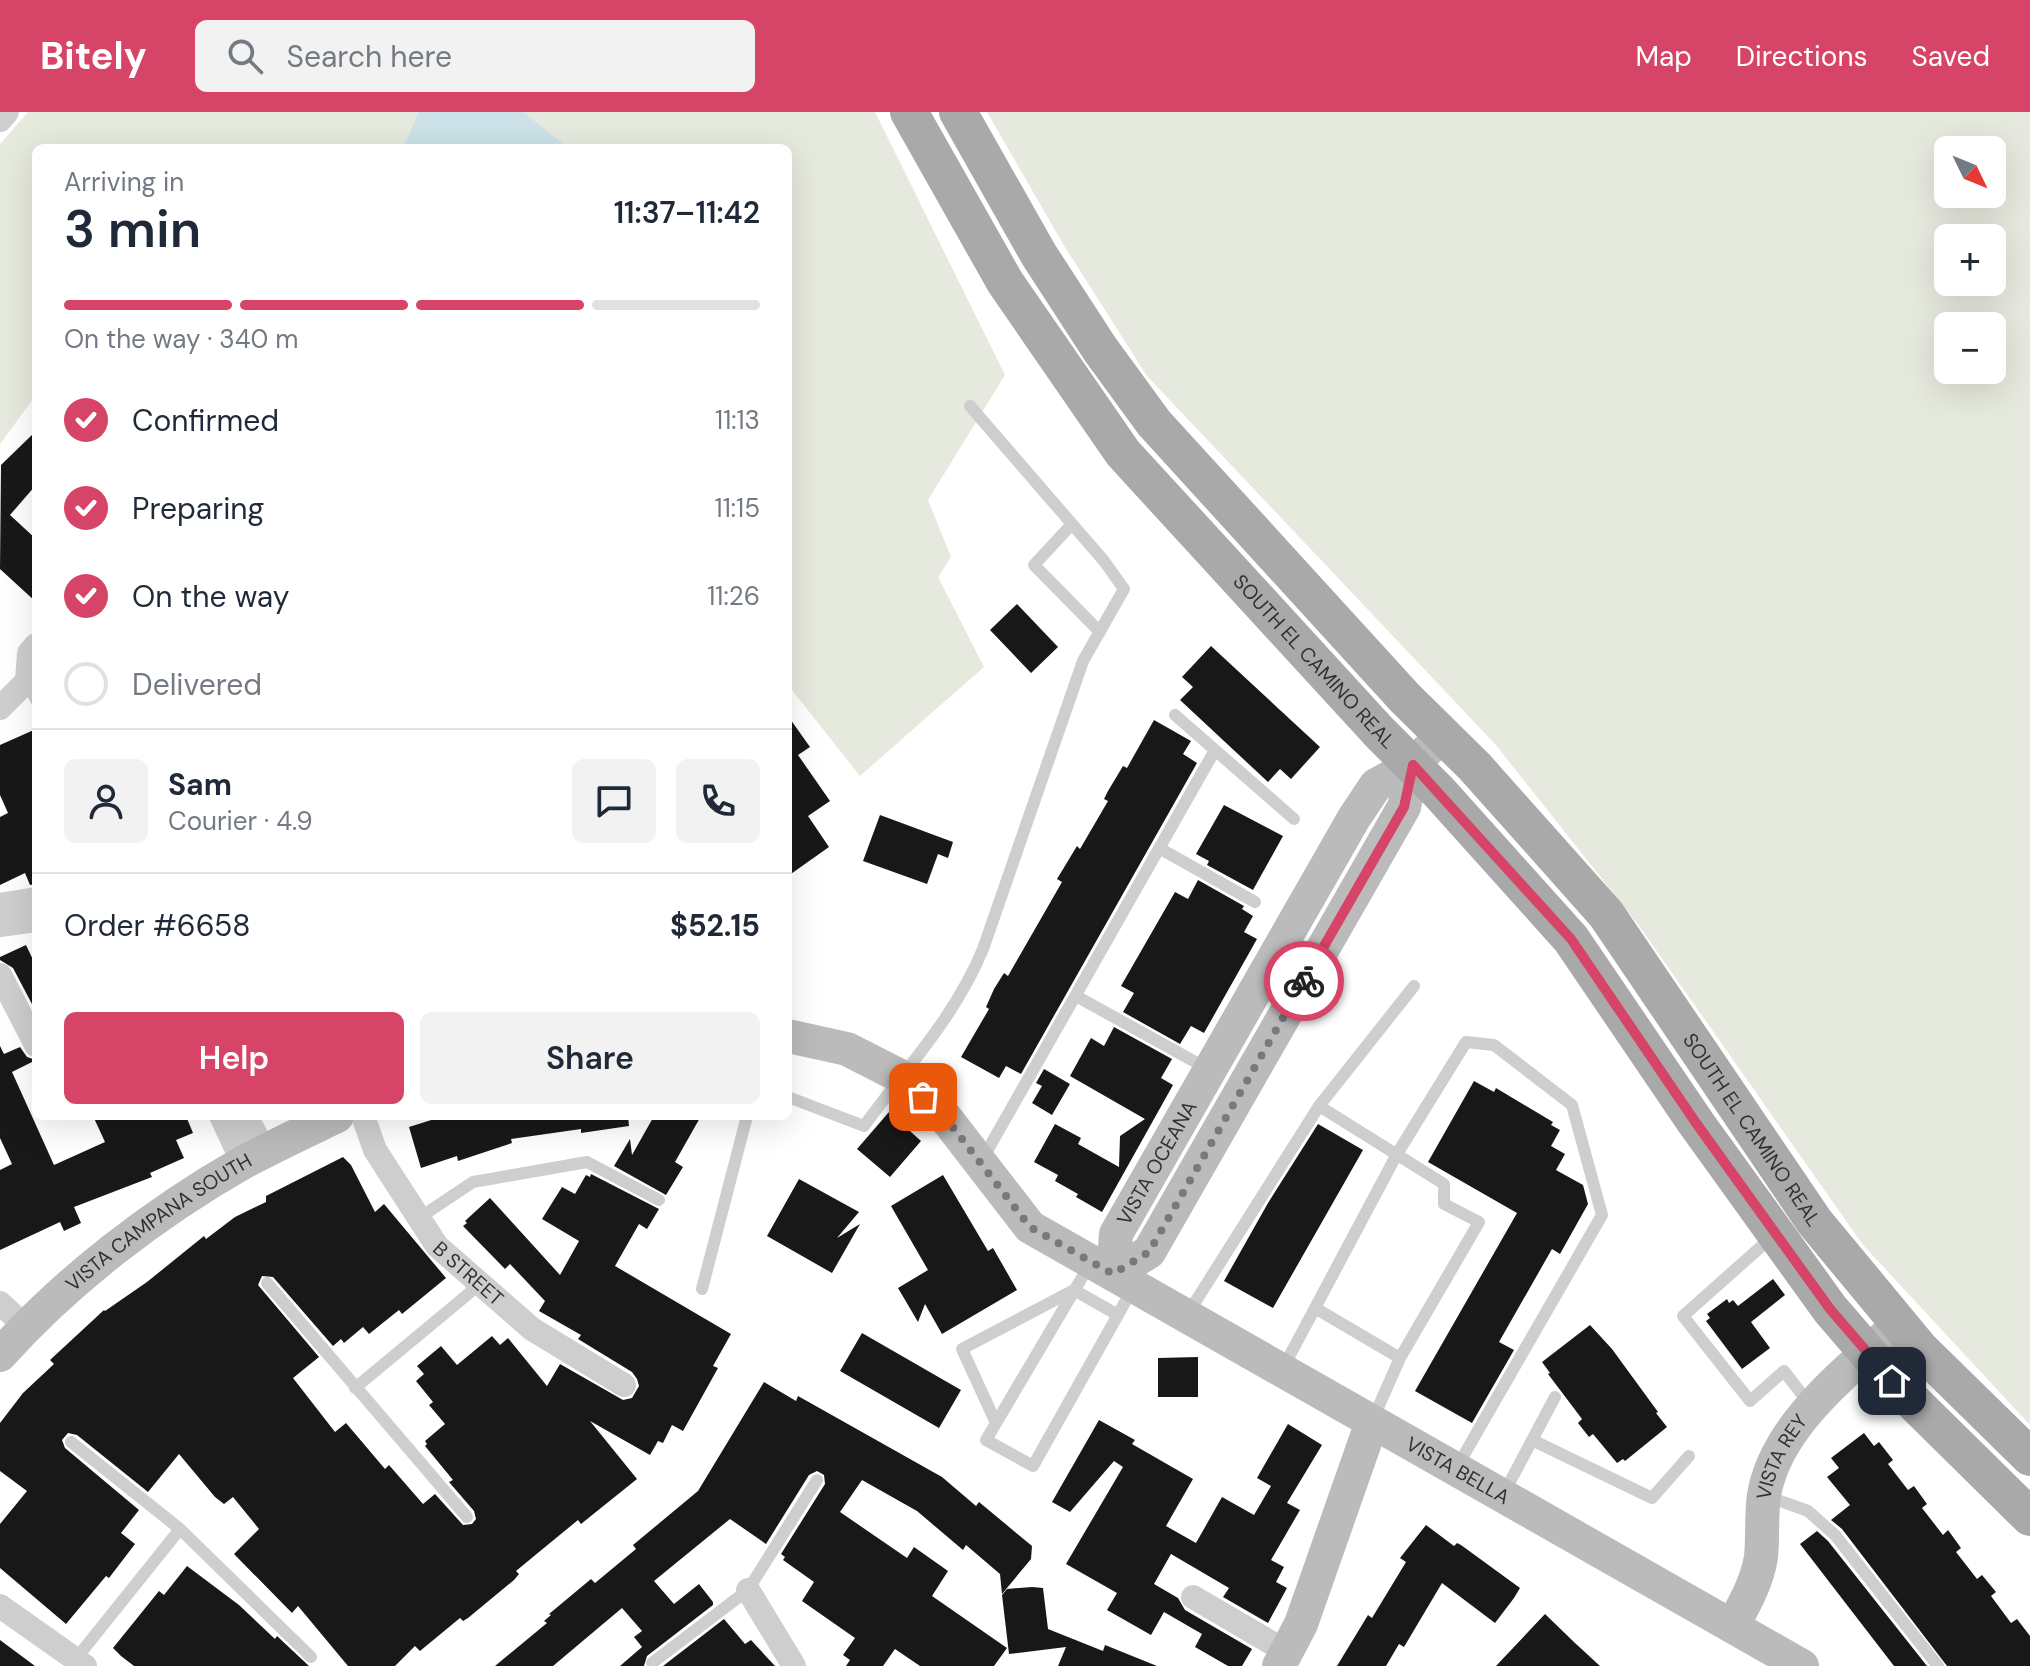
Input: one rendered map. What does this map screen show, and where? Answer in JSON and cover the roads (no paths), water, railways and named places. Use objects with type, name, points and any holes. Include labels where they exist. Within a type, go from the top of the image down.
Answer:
[{"type":"main road","name":"SOUTH EL CAMINO REAL","points":[[909,112],[1005,282],[1123,453],[1571,939],[1830,1309],[1892,1381],[2030,1517]]},
{"type":"main road","name":"SOUTH EL CAMINO REAL","points":[[958,112],[1039,255],[1100,349],[1154,423],[1395,687],[1475,767],[1606,914],[1814,1221],[1920,1349],[2030,1457]]},
{"type":"street","points":[[0,120],[7,112]]},
{"type":"street","points":[[0,708],[32,690],[29,653],[32,650]]},
{"type":"street","name":"VISTA OCEANA","points":[[1106,1285],[1116,1234],[1354,818],[1376,785],[1413,765],[1442,735]]},
{"type":"street","name":"VISTA OCEANA","points":[[1106,1285],[1149,1252],[1404,807],[1413,765]]},
{"type":"street","points":[[0,905],[32,900]]},
{"type":"street","points":[[0,925],[32,921]]},
{"type":"street","points":[[0,975],[32,1037]]},
{"type":"street","points":[[792,1037],[847,1049],[900,1076],[945,1117],[1030,1227],[1106,1285]]},
{"type":"street","points":[[224,1120],[254,1158]]},
{"type":"street","points":[[247,1120],[254,1158]]},
{"type":"street","name":"VISTA CAMPANA SOUTH","points":[[0,1355],[26,1327],[129,1237],[254,1158],[329,1120]]},
{"type":"street","name":"B STREET","points":[[364,1120],[375,1150],[437,1246],[532,1329],[624,1385]]},
{"type":"street","name":"VISTA BELLA","points":[[1106,1285],[1186,1316],[1802,1666]]},
{"type":"street","points":[[0,1303],[26,1327]]},
{"type":"street","name":"VISTA REY","points":[[1733,1625],[1751,1594],[1760,1559],[1764,1495],[1773,1465],[1810,1405],[1899,1324]]},
{"type":"street","points":[[1193,1597],[1283,1659],[1301,1624],[1372,1422]]},
{"type":"street","points":[[748,1590],[794,1666]]},
{"type":"street","points":[[0,1606],[77,1664]]},
{"type":"lane","points":[[792,1099],[864,1126],[900,1076],[944,1024],[969,984],[983,949],[1083,661],[1124,589],[970,406]]},
{"type":"lane","points":[[1072,524],[1034,565],[1100,632]]},
{"type":"lane","points":[[1175,715],[1294,819]]},
{"type":"lane","points":[[980,1163],[1215,750]]},
{"type":"lane","points":[[1159,848],[1255,902]]},
{"type":"lane","points":[[1186,1316],[1319,1106],[1414,986]]},
{"type":"lane","points":[[1076,996],[1210,1071]]},
{"type":"lane","points":[[1282,1371],[1397,1154],[1466,1042],[1494,1045],[1572,1105],[1602,1215],[1456,1469]]},
{"type":"lane","points":[[1319,1106],[1444,1184],[1444,1204],[1479,1222],[1400,1358],[1372,1422]]},
{"type":"lane","points":[[702,1289],[746,1120]]},
{"type":"lane","points":[[419,1218],[473,1182],[587,1162],[659,1200]]},
{"type":"lane","points":[[1775,1233],[1683,1316],[1750,1401],[1784,1371],[1810,1405]]},
{"type":"lane","points":[[267,1283],[467,1517]]},
{"type":"lane","points":[[355,1388],[479,1285]]},
{"type":"lane","points":[[996,1423],[962,1349],[1106,1285]]},
{"type":"lane","points":[[1106,1285],[1033,1466],[986,1440],[996,1423],[1106,1285]]},
{"type":"lane","points":[[1315,1308],[1400,1358]]},
{"type":"lane","points":[[1502,1495],[1555,1397]]},
{"type":"lane","points":[[1532,1440],[1652,1498],[1689,1456]]},
{"type":"lane","points":[[71,1442],[180,1529],[311,1657]]},
{"type":"lane","points":[[652,1663],[748,1590],[817,1480]]},
{"type":"lane","points":[[1764,1495],[1808,1511],[1835,1535],[1938,1666]]},
{"type":"lane","points":[[77,1664],[180,1529]]},
{"type":"water","points":[[419,112],[523,112],[562,143],[562,144],[405,144]]}]
